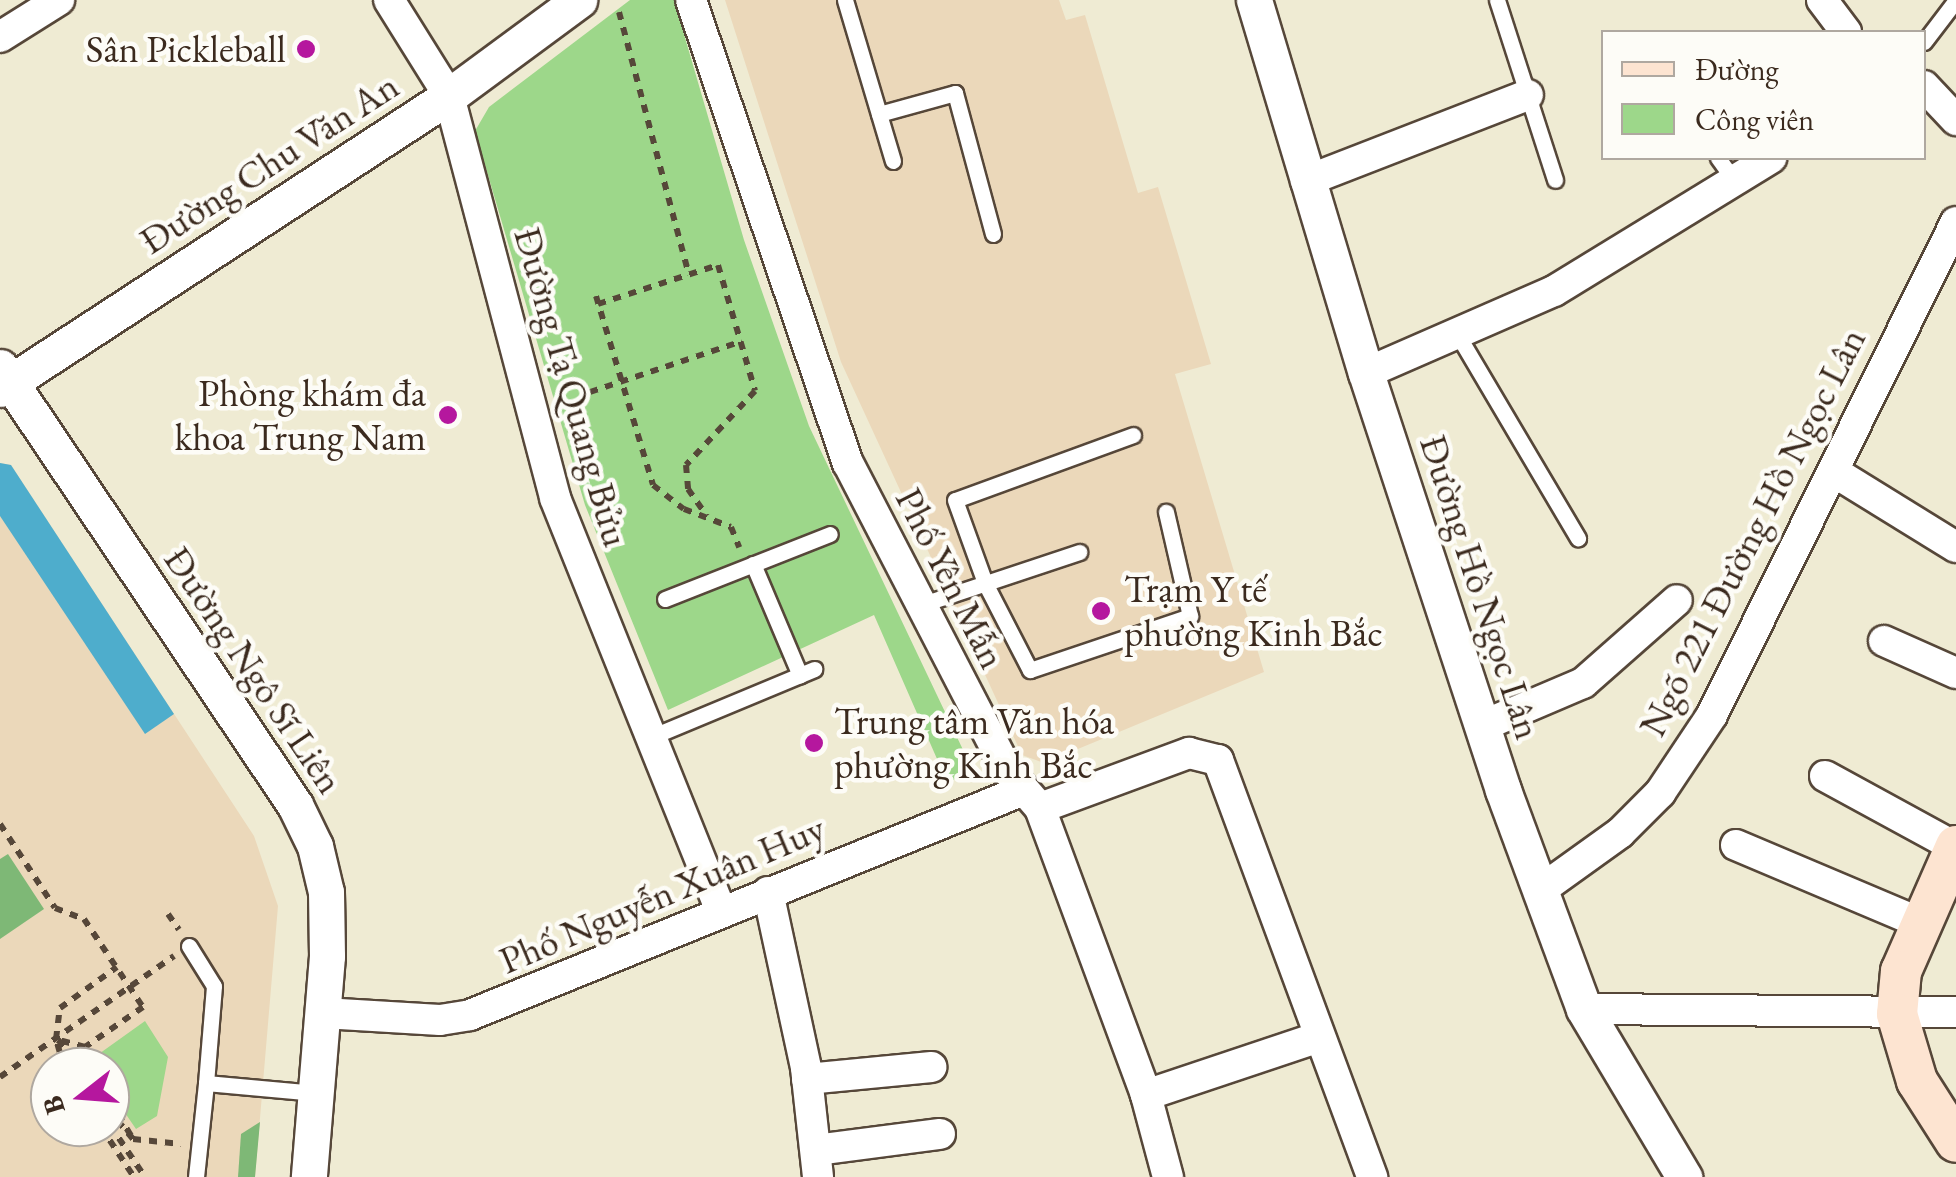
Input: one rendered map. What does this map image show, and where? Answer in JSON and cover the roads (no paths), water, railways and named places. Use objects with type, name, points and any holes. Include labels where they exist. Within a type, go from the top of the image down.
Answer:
[{"type":"main road","points":[[1956,846],[1898,982],[1897,1014],[1917,1081],[1956,1142]]},
{"type":"street","points":[[0,37],[59,0]]},
{"type":"street","name":"Đường Tạ Quang Bửu","points":[[389,0],[449,96],[555,498],[720,911]]},
{"type":"street","name":"Đường Chu Văn An","points":[[3,379],[449,96],[579,0]]},
{"type":"street","name":"Phố Yên Mẫn","points":[[691,0],[848,463],[916,606],[1031,799],[1146,1094],[1168,1177]]},
{"type":"street","name":"Đường Hồ Ngọc Lân","points":[[1254,0],[1366,373],[1482,726],[1584,1009],[1684,1177]]},
{"type":"street","points":[[1822,0],[1844,30]]},
{"type":"street","points":[[1926,88],[1956,120]]},
{"type":"street","points":[[1306,181],[1528,95]]},
{"type":"street","points":[[1366,373],[1459,338],[1554,292],[1737,184],[1768,160]]},
{"type":"street","name":"Ngõ 221 Đường Hồ Ngọc Lân","points":[[1542,889],[1620,833],[1660,794],[1712,715],[1836,473],[1908,311],[1956,222]]},
{"type":"street","name":"Đường Ngô Sĩ Liên","points":[[3,379],[306,823],[326,892],[323,1013],[310,1177]]},
{"type":"street","points":[[1836,473],[1956,546]]},
{"type":"street","points":[[1482,726],[1583,684],[1677,600]]},
{"type":"street","points":[[1884,641],[1956,673]]},
{"type":"street","name":"Phố Nguyễn Xuân Huy","points":[[323,1013],[440,1020],[470,1015],[768,892],[1031,799],[1189,753],[1218,760],[1319,1037]]},
{"type":"street","points":[[1825,776],[1956,846]]},
{"type":"street","points":[[1736,846],[1921,923]]},
{"type":"street","points":[[768,892],[807,1079],[817,1164],[940,1134]]},
{"type":"street","points":[[1584,1009],[1956,1012]]},
{"type":"street","points":[[1146,1094],[1319,1037],[1372,1177]]},
{"type":"street","points":[[807,1079],[930,1067]]},
{"type":"lane","points":[[845,0],[893,162]]},
{"type":"lane","points":[[1497,0],[1555,180]]},
{"type":"lane","points":[[1926,39],[1956,0]]},
{"type":"lane","points":[[880,114],[955,93],[994,234]]},
{"type":"lane","points":[[1719,160],[1737,184]]},
{"type":"lane","points":[[1459,338],[1578,538]]},
{"type":"lane","points":[[1133,436],[955,500],[985,583],[1030,670],[1190,616],[1166,512]]},
{"type":"lane","points":[[665,599],[830,534]]},
{"type":"lane","points":[[916,606],[1079,552]]},
{"type":"lane","points":[[650,738],[807,672],[750,565]]},
{"type":"lane","points":[[189,946],[214,986],[196,1177]]},
{"type":"lane","points":[[206,1083],[316,1093]]},
{"type":"water","points":[[0,463],[11,465],[174,714],[145,734],[0,516]]},
{"type":"place","name":"Sân Pickleball","points":[[306,49]]},
{"type":"place","name":"Phòng khám đa khoa Trung Nam","points":[[448,415]]},
{"type":"place","name":"Trạm Y tế phường Kinh Bắc","points":[[1101,611]]},
{"type":"place","name":"Trung tâm Văn hóa phường Kinh Bắc","points":[[814,743]]}]
